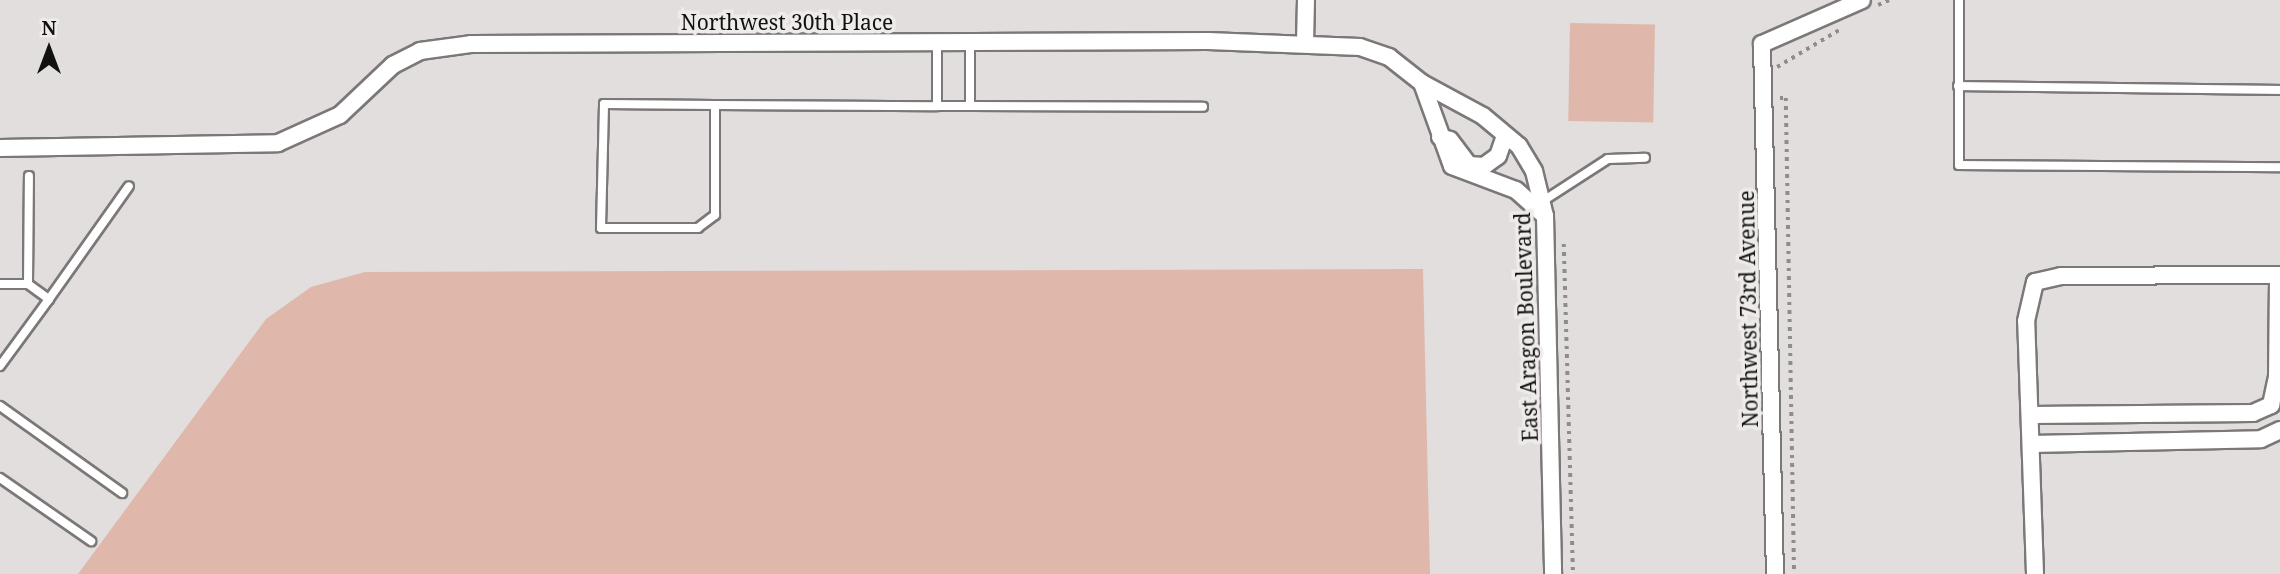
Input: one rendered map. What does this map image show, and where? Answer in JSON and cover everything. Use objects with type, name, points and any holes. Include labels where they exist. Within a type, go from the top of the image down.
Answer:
[{"type":"street","points":[[1305,43],[1306,0]]},
{"type":"street","name":"Northwest 73rd Avenue","points":[[1775,574],[1762,44],[1868,4]]},
{"type":"street","name":"Northwest 30th Place","points":[[0,148],[278,143],[312,131],[340,115],[393,65],[420,51],[471,44],[1305,43],[1360,47]]},
{"type":"street","name":"East Aragon Boulevard","points":[[1360,47],[1390,57],[1422,83],[1483,116],[1518,146],[1534,171],[1544,208],[1552,574]]},
{"type":"street","points":[[1422,83],[1452,166],[1516,190],[1544,208]]},
{"type":"street","points":[[1440,137],[1451,140],[1469,165],[1484,166],[1498,156],[1505,136]]},
{"type":"street","points":[[2030,415],[2253,413],[2271,405],[2277,376],[2279,275],[2061,276],[2035,282],[2026,321],[2035,574]]},
{"type":"street","points":[[2031,444],[2261,439],[2280,430]]},
{"type":"lane","points":[[1959,0],[1959,165],[2280,167]]},
{"type":"lane","points":[[970,42],[970,106]]},
{"type":"lane","points":[[937,43],[937,106]]},
{"type":"lane","points":[[1958,86],[2280,90]]},
{"type":"lane","points":[[715,105],[715,215],[698,228],[601,228],[604,104],[1203,107]]},
{"type":"lane","points":[[1544,208],[1608,159],[1645,158]]},
{"type":"lane","points":[[28,284],[29,176]]},
{"type":"lane","points":[[0,366],[129,186]]},
{"type":"lane","points":[[0,284],[28,284],[50,299]]},
{"type":"lane","points":[[0,406],[122,493]]},
{"type":"lane","points":[[0,478],[91,541]]},
{"type":"path","points":[[1868,4],[1889,0]]},
{"type":"path","points":[[1763,72],[1843,27]]},
{"type":"path","points":[[1764,99],[1786,99],[1794,574]]},
{"type":"path","points":[[1563,232],[1573,574]]},
{"type":"shaded area","points":[[1570,23],[1655,24],[1653,122],[1568,121]]},
{"type":"shaded area","points":[[1423,269],[1430,574],[78,574],[266,319],[311,287],[365,272]]}]
